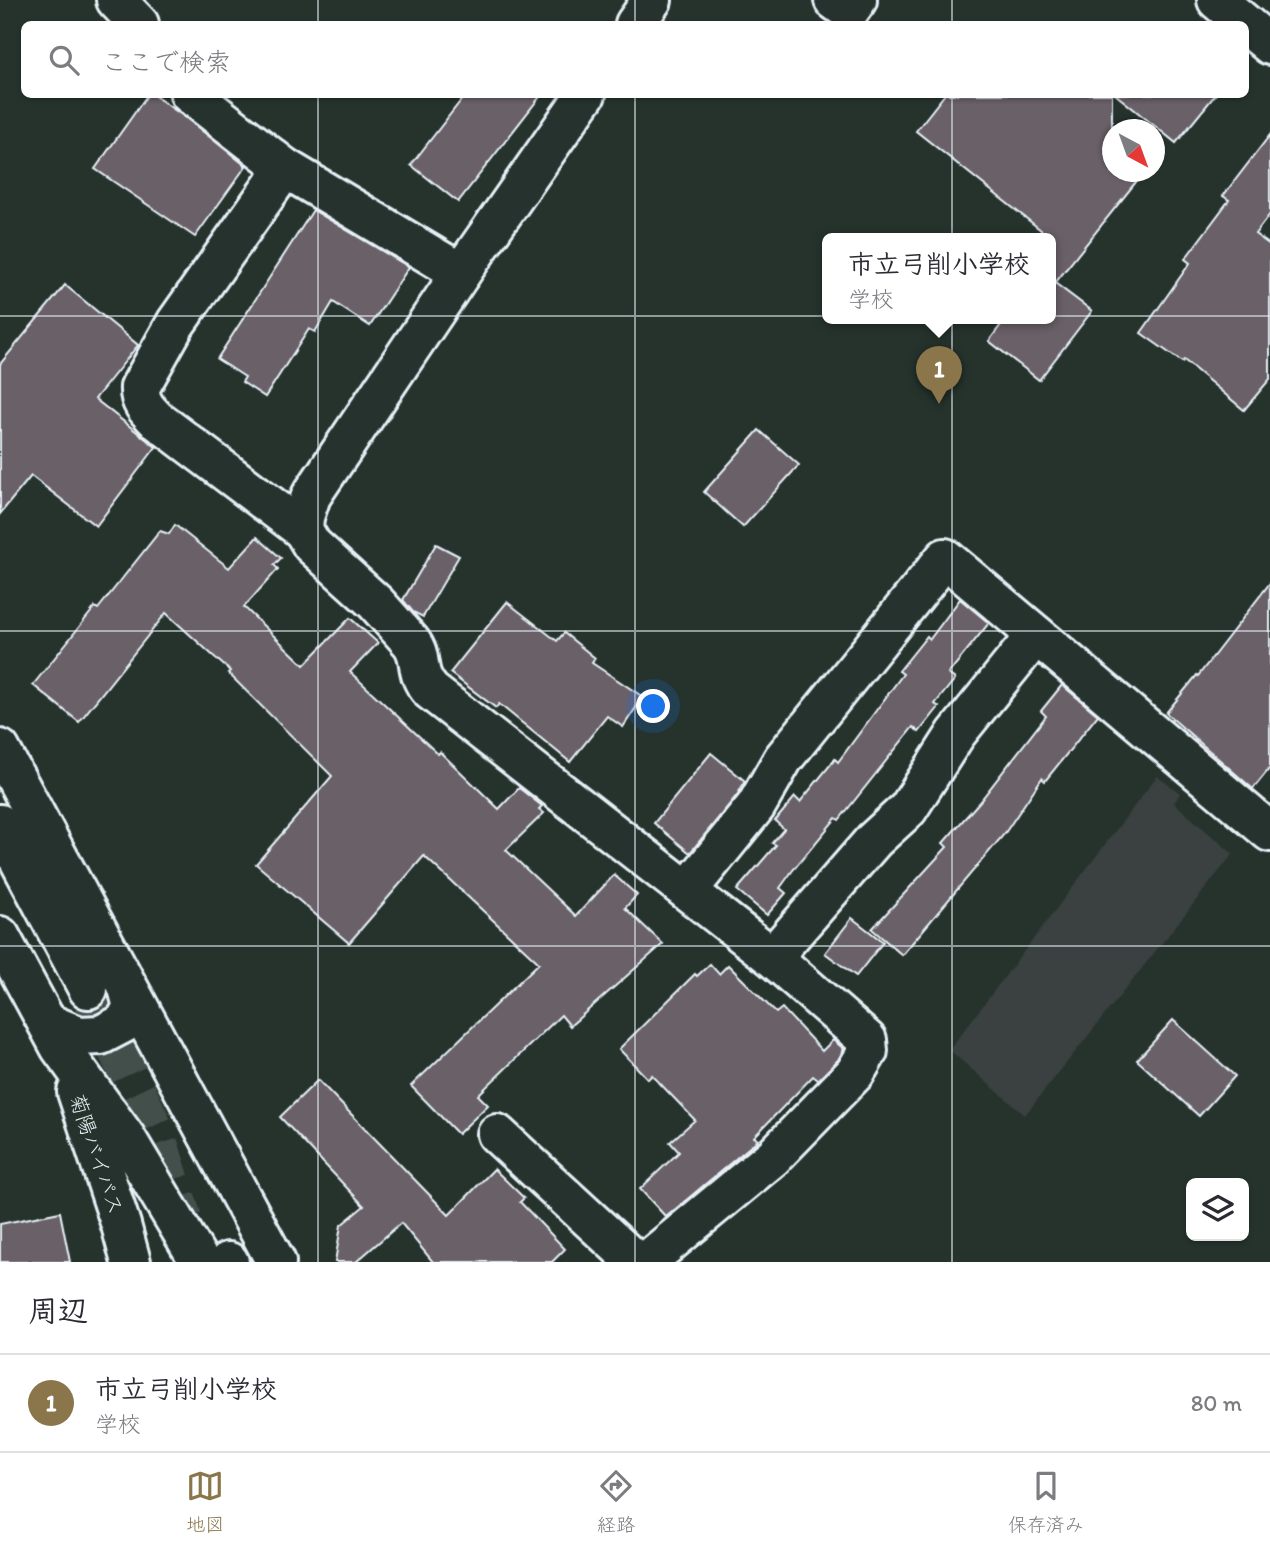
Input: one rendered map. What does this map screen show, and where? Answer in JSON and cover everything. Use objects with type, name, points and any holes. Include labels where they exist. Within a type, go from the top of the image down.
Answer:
[{"type":"main road","points":[[116,0],[136,21]]},
{"type":"main road","points":[[637,21],[652,0]]},
{"type":"main road","points":[[834,0],[849,10],[857,0]]},
{"type":"main road","points":[[1216,0],[1241,21]]},
{"type":"main road","points":[[1249,28],[1270,45]]},
{"type":"main road","points":[[195,98],[285,168],[461,273]]},
{"type":"main road","points":[[303,530],[311,496],[583,98]]},
{"type":"main road","points":[[285,168],[176,323],[139,387],[139,396],[148,412],[303,530],[312,545],[376,603],[411,642],[416,649],[419,673],[431,691],[772,957],[867,1040],[868,1051],[855,1073],[756,1173],[646,1262]]},
{"type":"main road","points":[[688,890],[756,806],[783,759],[945,558],[1035,635],[1265,818]]},
{"type":"main road","points":[[772,957],[874,840],[908,809],[956,734],[1035,635]]},
{"type":"main road","points":[[0,749],[276,1262]]},
{"type":"main road","points":[[0,824],[88,989]]},
{"type":"main road","points":[[0,936],[54,1035],[126,1138],[200,1262]]},
{"type":"main road","points":[[54,1035],[101,1035],[124,1023],[133,1007],[128,988]]},
{"type":"main road","name":"菊陽バイパス","points":[[54,1035],[90,1128],[131,1262]]},
{"type":"main road","points":[[497,1133],[636,1262]]},
{"type":"shaded area","points":[[1157,776],[1180,793],[1174,803],[1233,854],[1025,1115],[949,1050]]},
{"type":"building","points":[[145,98],[158,98],[246,166],[195,237],[95,169]]},
{"type":"building","points":[[463,98],[539,98],[458,202],[411,165]]},
{"type":"building","points":[[942,98],[1112,98],[1112,119],[1102,119],[1102,182],[1136,182],[1056,282],[1056,233],[1045,233],[916,131]]},
{"type":"building","points":[[1120,98],[1213,98],[1176,143],[1165,134],[1165,119],[1146,119]]},
{"type":"building","points":[[1270,135],[1270,214],[1255,234],[1270,245],[1270,379],[1244,410],[1184,360],[1182,362],[1141,333],[1190,263],[1185,259],[1229,200],[1223,196]]},
{"type":"building","points":[[313,210],[409,267],[370,326],[333,302],[315,332],[309,329],[265,397],[242,382],[245,377],[217,359]]},
{"type":"building","points":[[1056,284],[1092,311],[1039,380],[989,341],[1002,324],[1056,324]]},
{"type":"building","points":[[65,285],[138,345],[95,399],[156,447],[96,526],[31,476],[0,514],[0,364]]},
{"type":"building","points":[[759,430],[799,465],[743,527],[704,492]]},
{"type":"building","points":[[175,525],[229,568],[257,537],[281,558],[274,565],[278,569],[244,607],[304,665],[350,618],[378,643],[350,672],[499,809],[519,788],[542,806],[539,809],[544,813],[506,850],[576,916],[614,875],[637,895],[625,908],[663,944],[570,1026],[561,1015],[478,1095],[488,1105],[458,1134],[411,1086],[539,963],[424,856],[349,943],[256,864],[332,776],[228,673],[230,671],[166,613],[79,722],[33,685],[160,531],[169,534]]},
{"type":"building","points":[[436,544],[459,556],[423,617],[413,612],[403,600]]},
{"type":"building","points":[[1270,583],[1270,768],[1253,789],[1166,713]]},
{"type":"building","points":[[960,599],[989,623],[948,674],[955,679],[935,704],[939,707],[919,732],[913,727],[839,820],[836,818],[793,870],[780,888],[786,893],[767,915],[737,890],[776,845],[772,843],[784,829],[775,821],[795,797],[800,802],[835,759],[838,762],[903,674],[899,671],[927,636],[930,639]]},
{"type":"building","points":[[507,602],[557,641],[564,633],[595,658],[592,663],[643,697],[623,727],[607,716],[570,762],[499,704],[496,708],[450,673]]},
{"type":"building","points":[[1062,685],[1098,715],[1045,781],[1042,778],[1005,833],[902,955],[872,929],[947,847],[943,843],[981,800],[1046,716],[1041,711]]},
{"type":"building","points":[[711,753],[745,781],[738,794],[690,853],[654,823]]},
{"type":"building","points":[[852,918],[883,942],[856,976],[825,953]]},
{"type":"building","points":[[710,964],[719,974],[728,965],[776,1013],[782,1008],[822,1051],[833,1040],[844,1049],[838,1060],[818,1080],[813,1076],[754,1137],[758,1140],[666,1217],[640,1189],[679,1152],[670,1142],[695,1120],[652,1075],[648,1079],[619,1049],[695,974],[697,976]]},
{"type":"building","points":[[1173,1020],[1235,1076],[1199,1116],[1137,1060]]},
{"type":"building","points":[[318,1080],[449,1215],[494,1169],[524,1198],[520,1202],[565,1249],[552,1262],[433,1262],[401,1223],[356,1262],[335,1262],[341,1225],[364,1206],[280,1117]]},
{"type":"building","points":[[60,1212],[70,1262],[0,1262],[0,1224]]},
{"type":"tunnel","points":[[88,989],[154,1128],[183,1219]]},
{"type":"place","name":"市立弓削小学校","points":[[939,404]]}]
